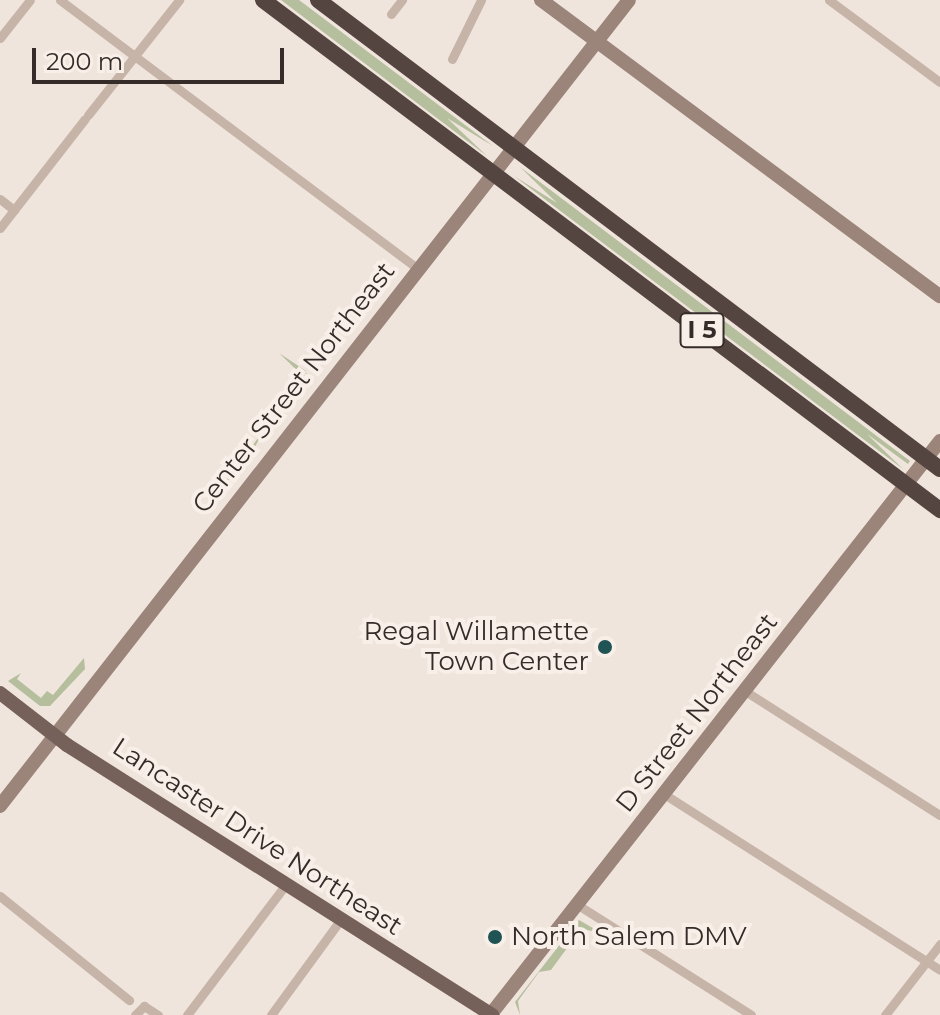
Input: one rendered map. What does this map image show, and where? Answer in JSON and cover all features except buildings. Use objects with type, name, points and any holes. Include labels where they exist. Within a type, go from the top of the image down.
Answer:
[{"type":"highway","name":"I 5","points":[[263,0],[940,510]]},
{"type":"highway","name":"I 5","points":[[318,0],[940,469]]},
{"type":"main road","points":[[541,0],[940,296]]},
{"type":"main road","name":"Center Street Northeast","points":[[0,806],[629,0]]},
{"type":"main road","name":"D Street Northeast","points":[[491,1015],[940,441]]},
{"type":"main road","name":"Lancaster Drive Northeast","points":[[0,693],[53,735],[491,1015]]},
{"type":"street","points":[[0,38],[30,0]]},
{"type":"street","points":[[60,0],[418,269]]},
{"type":"street","points":[[0,228],[179,0]]},
{"type":"street","points":[[391,14],[402,0]]},
{"type":"street","points":[[452,59],[481,0]]},
{"type":"street","points":[[829,0],[940,82]]},
{"type":"street","points":[[0,199],[14,210]]},
{"type":"street","points":[[745,691],[940,815]]},
{"type":"street","points":[[664,794],[940,970]]},
{"type":"street","points":[[187,1015],[286,884]]},
{"type":"street","points":[[0,896],[129,1000]]},
{"type":"street","points":[[578,905],[751,1015]]},
{"type":"street","points":[[271,1015],[341,919]]},
{"type":"street","points":[[885,1015],[940,944]]},
{"type":"street","points":[[135,1015],[144,1006],[158,1015]]},
{"type":"green space","points":[[281,0],[299,0],[493,146],[447,118],[487,156]]},
{"type":"green space","points":[[520,167],[910,461],[908,464],[867,434],[903,469],[514,176],[557,203]]},
{"type":"green space","points":[[279,353],[306,371],[308,382],[263,432],[244,467],[220,488],[298,386],[305,378]]},
{"type":"green space","points":[[84,658],[85,669],[50,706],[40,706],[8,681],[21,673],[17,679],[41,698],[47,691],[53,695]]},
{"type":"green space","points":[[579,920],[639,955],[599,932],[581,929],[551,970],[539,972],[518,1001],[520,1015],[515,1002]]},
{"type":"place","name":"Regal Willamette Town Center","points":[[605,647]]},
{"type":"place","name":"North Salem DMV","points":[[495,937]]}]
